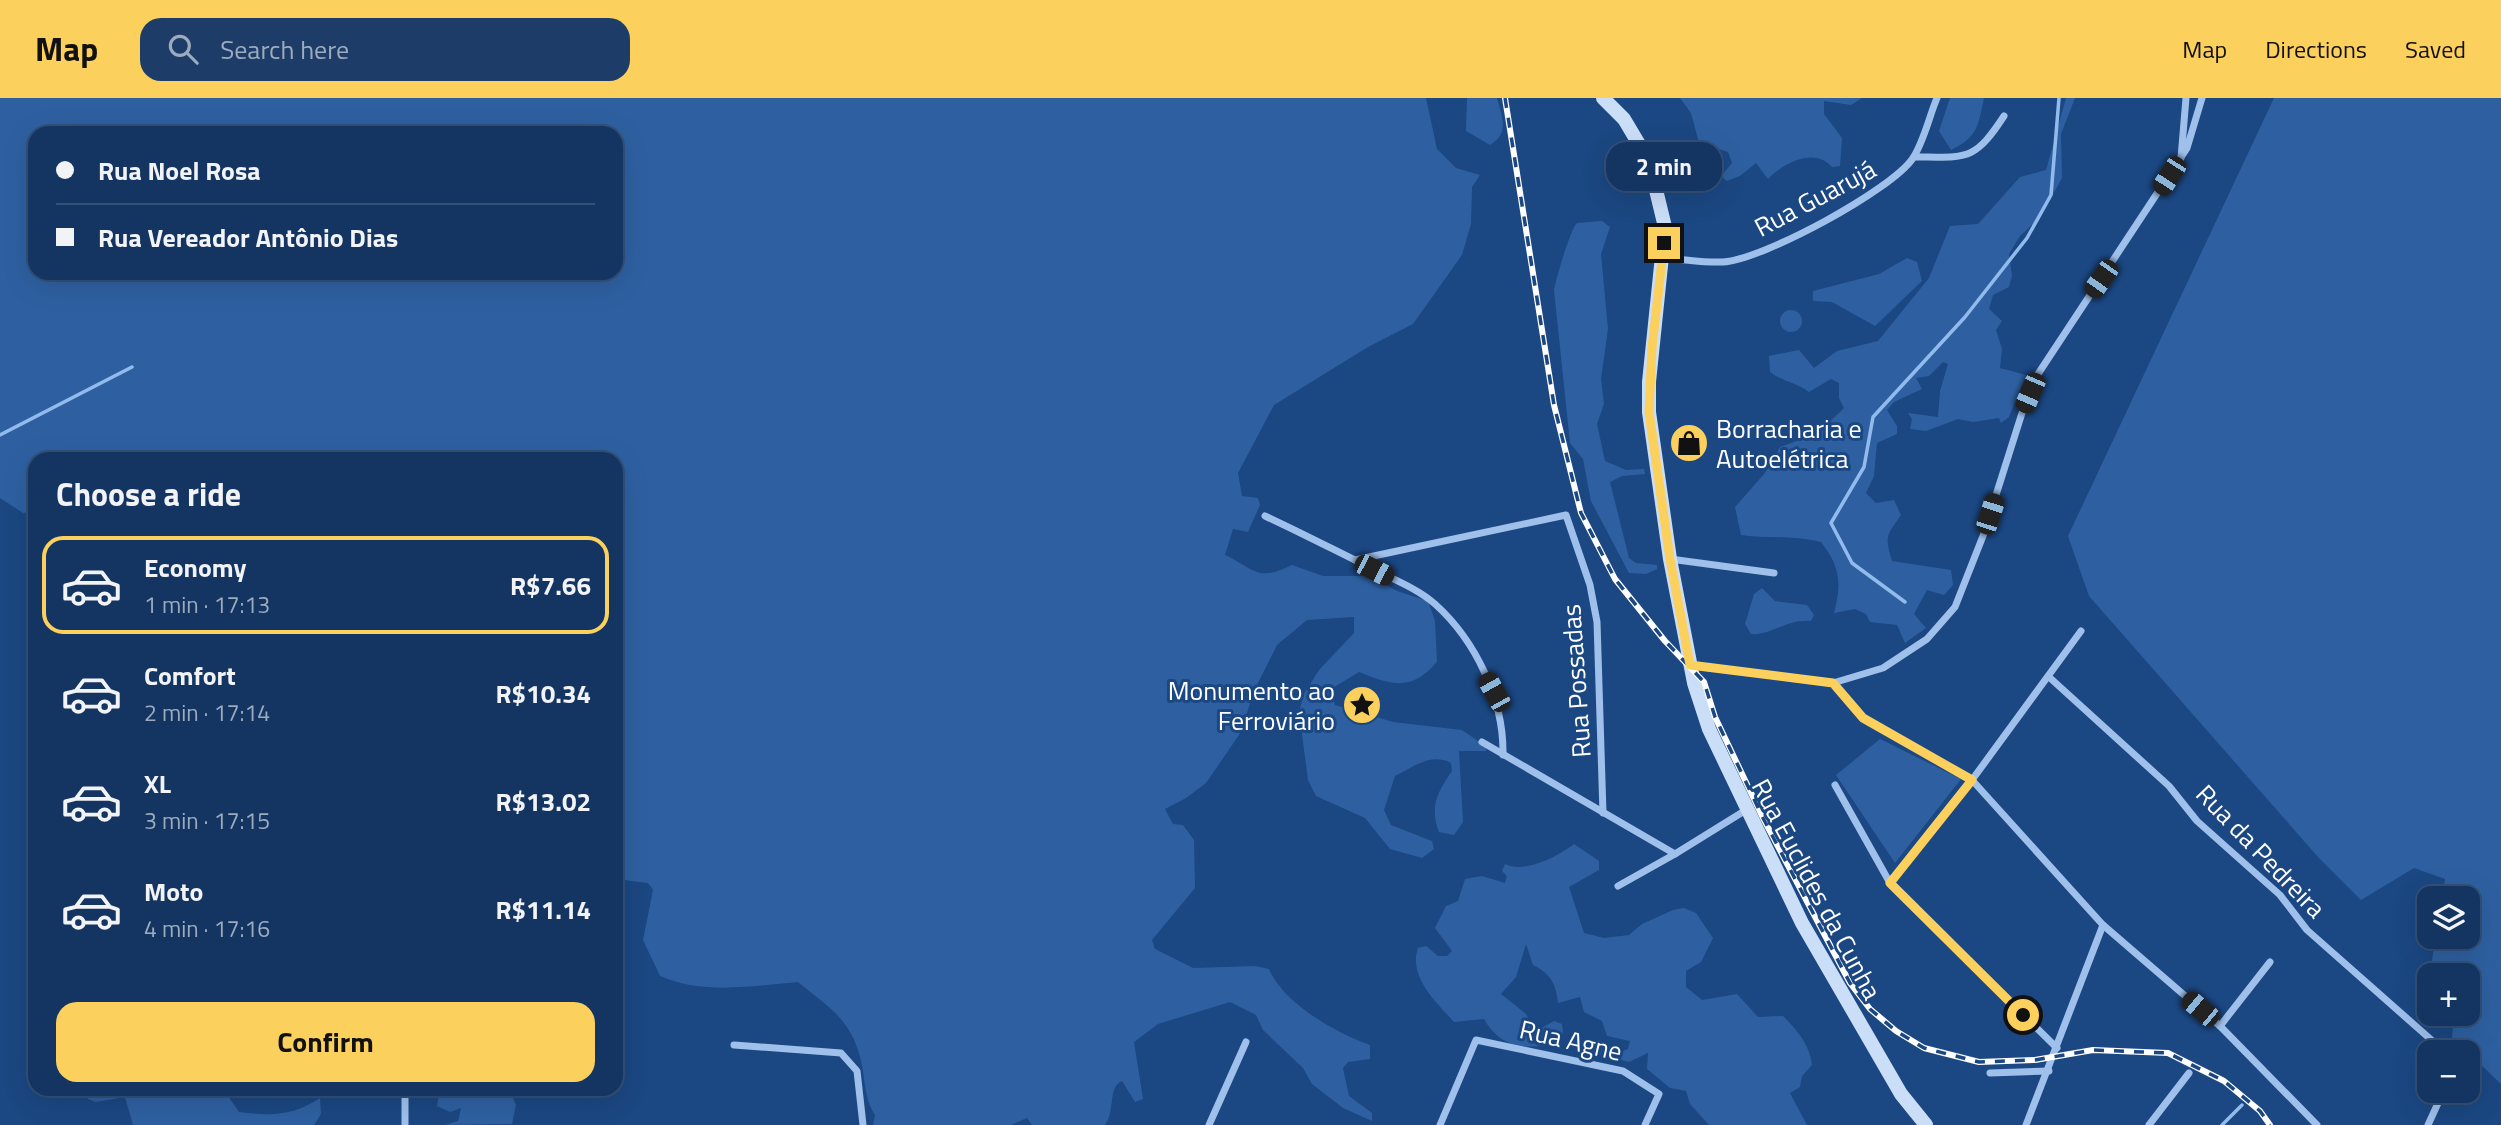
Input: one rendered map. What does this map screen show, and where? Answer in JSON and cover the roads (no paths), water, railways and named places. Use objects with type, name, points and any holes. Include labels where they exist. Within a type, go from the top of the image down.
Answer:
[{"type":"street","name":"Rua Euclides da Cunha","points":[[1603,98],[1624,119],[1649,161],[1665,227],[1664,258],[1652,348],[1649,412],[1670,559],[1690,665],[1709,729],[1746,810],[1815,946],[1901,1094],[1926,1125]]},
{"type":"street","name":"Rua Guarujá","points":[[1664,258],[1724,262],[1756,254],[1847,208],[1896,178],[1914,157],[1937,98]]},
{"type":"street","points":[[2180,159],[2186,98]]},
{"type":"street","points":[[1690,665],[1833,683],[1883,668],[1927,639],[1955,607],[1983,536],[2022,413],[2038,374],[2187,148],[2202,98]]},
{"type":"street","points":[[1914,157],[1973,154],[1987,142],[2004,116]]},
{"type":"street","points":[[1265,516],[1333,546],[1433,602],[1458,629],[1499,706],[1503,755]]},
{"type":"street","name":"Rua Possadas","points":[[1355,560],[1566,516],[1590,585],[1597,622],[1603,813]]},
{"type":"street","points":[[1670,559],[1774,573]]},
{"type":"street","points":[[1890,883],[1972,780],[2081,631]]},
{"type":"street","name":"Rua da Pedreira","points":[[2049,677],[2169,786],[2197,821],[2280,895],[2307,930],[2431,1040]]},
{"type":"street","points":[[1833,683],[1863,718],[1972,780],[2103,925],[2220,1026],[2316,1125]]},
{"type":"street","points":[[1482,742],[1675,854]]},
{"type":"street","points":[[1835,786],[1890,883],[2057,1048]]},
{"type":"street","points":[[1618,886],[1746,810]]},
{"type":"street","points":[[2026,1125],[2103,925]]},
{"type":"street","points":[[2220,1026],[2270,962]]},
{"type":"street","name":"Rua Agne","points":[[1440,1125],[1476,1040],[1623,1071],[1659,1094],[1645,1125]]},
{"type":"street","points":[[1209,1125],[1247,1042]]},
{"type":"street","points":[[734,1045],[841,1053],[857,1071],[863,1125]]},
{"type":"street","points":[[1990,1073],[2049,1071]]},
{"type":"street","points":[[2148,1125],[2189,1073]]},
{"type":"street","points":[[405,1096],[405,1125]]},
{"type":"street","points":[[2428,1125],[2438,1103]]},
{"type":"waterway","points":[[1905,602],[1852,563],[1831,523],[1864,467],[1873,417],[1965,317],[2027,238],[2051,195],[2059,98]]},
{"type":"waterway","points":[[0,435],[132,367]]},
{"type":"waterway","points":[[2222,1125],[2242,1105]]},
{"type":"railway","points":[[1505,98],[1554,405],[1581,513],[1615,579],[1665,641],[1704,682],[1715,717],[1763,818],[1850,983],[1870,1009],[1896,1031],[1924,1048],[1979,1062],[2035,1060],[2093,1050],[2168,1053],[2224,1081],[2260,1111],[2270,1125]]},
{"type":"place","name":"Borracharia e Autoelétrica","points":[[1689,443]]},
{"type":"place","name":"Monumento ao Ferroviário","points":[[1362,705]]}]
